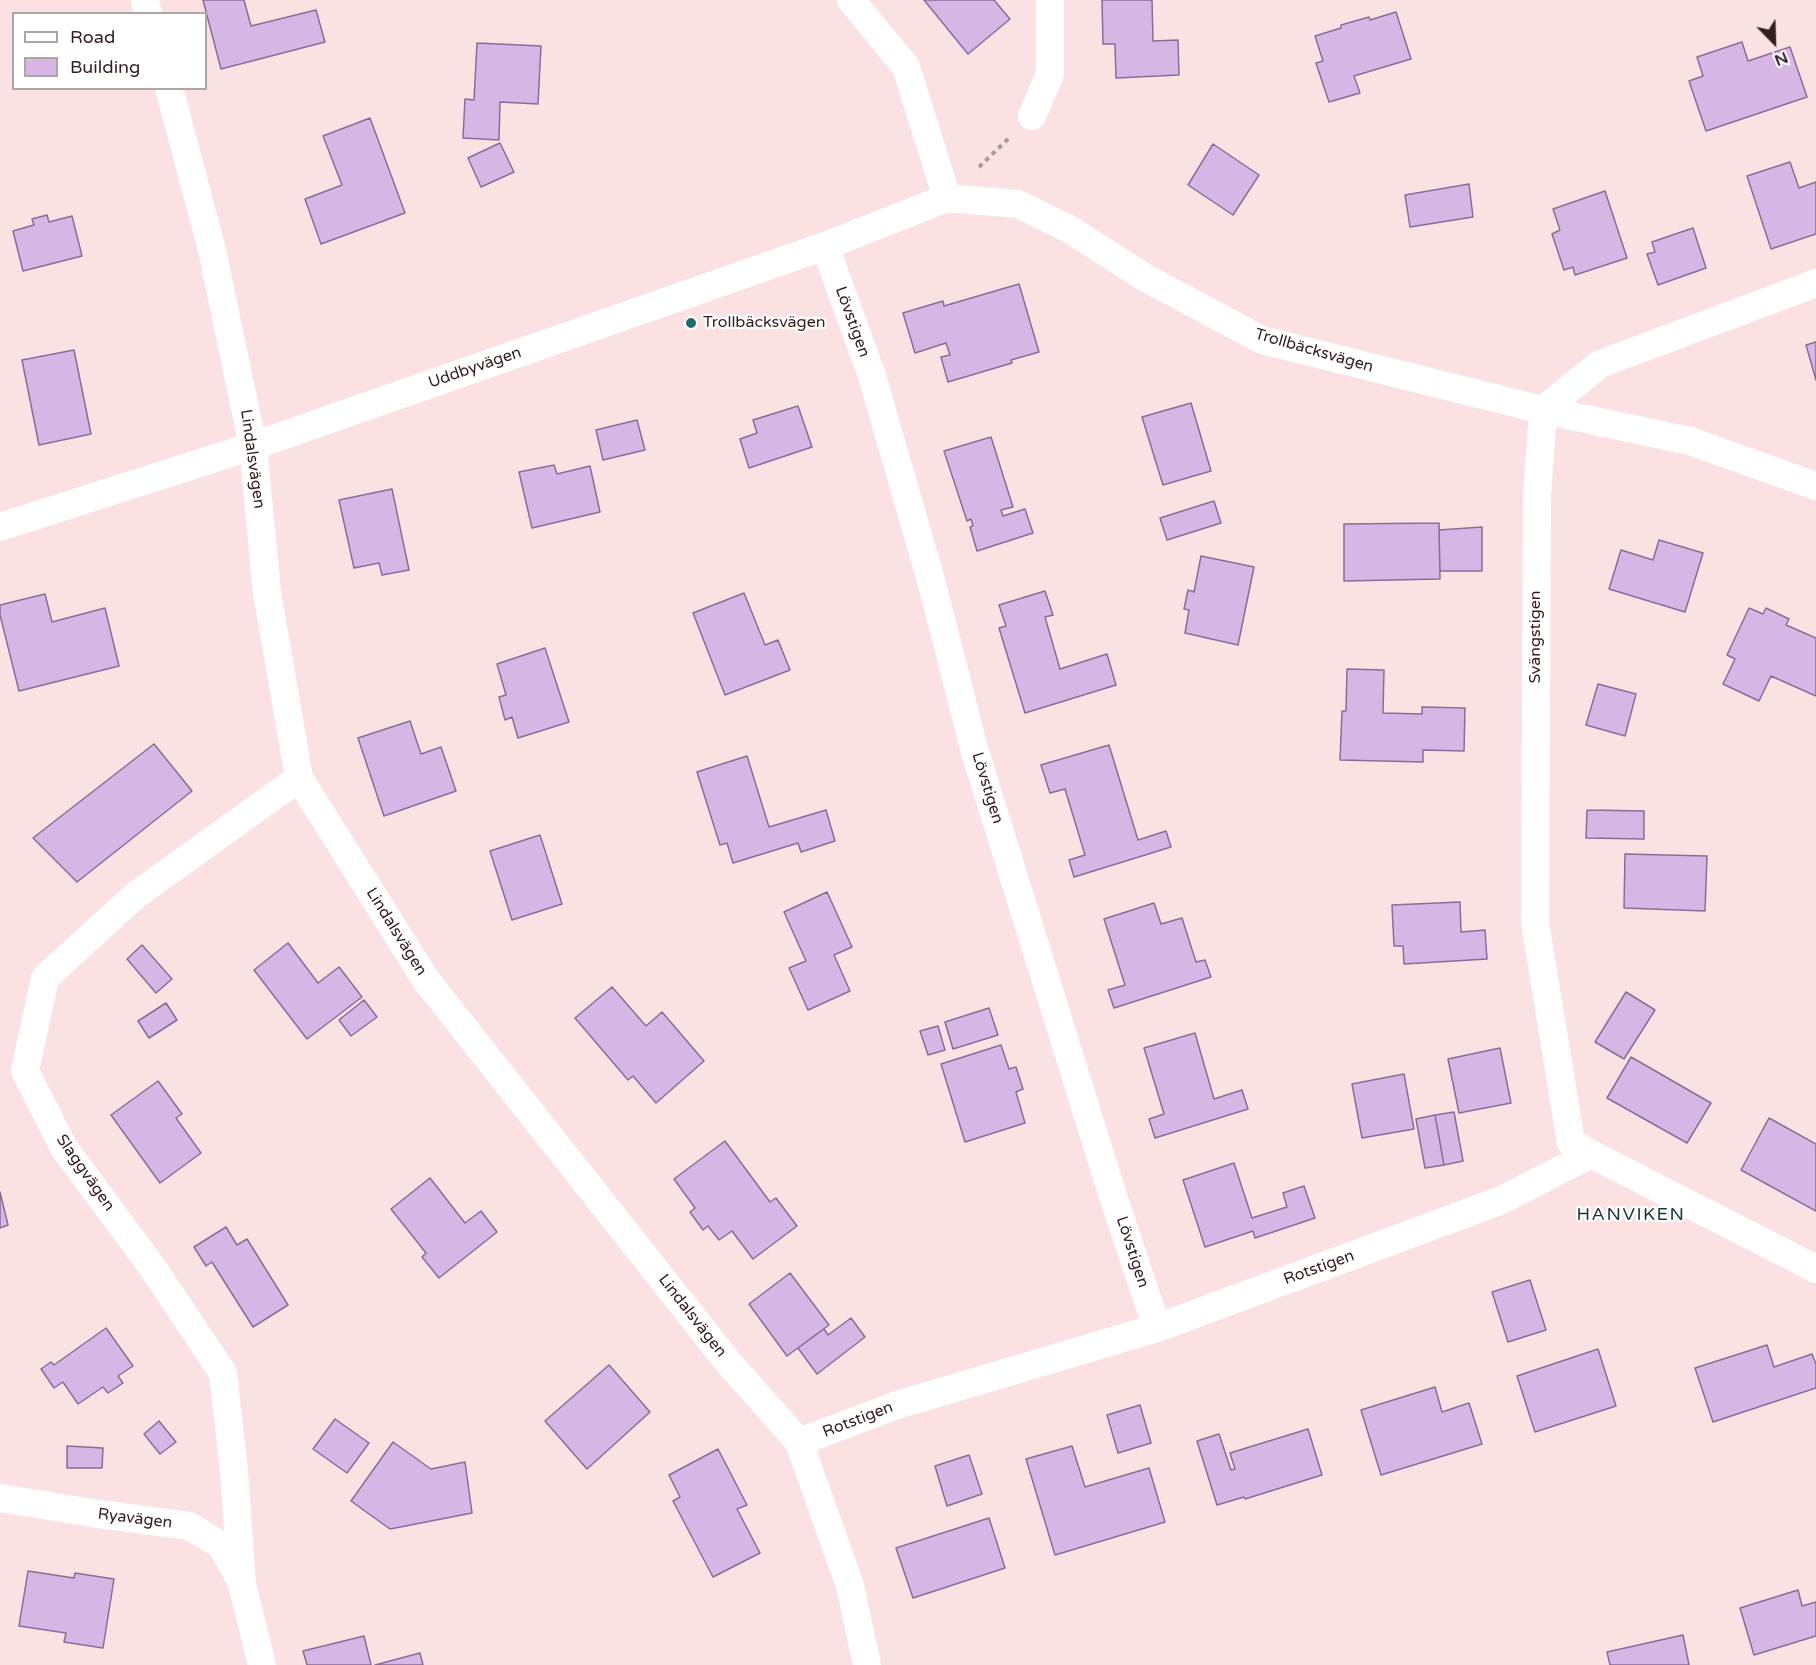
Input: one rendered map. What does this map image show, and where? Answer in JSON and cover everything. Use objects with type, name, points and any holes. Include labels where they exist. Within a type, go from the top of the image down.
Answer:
[{"type":"street","points":[[851,0],[906,67],[947,198]]},
{"type":"street","points":[[1032,116],[1050,74],[1050,0]]},
{"type":"street","name":"Lindalsvägen","points":[[169,90],[212,250],[253,446],[267,592],[299,778],[426,980],[728,1362],[800,1442],[850,1586],[867,1665]]},
{"type":"street","name":"Uddbyvägen","points":[[0,527],[253,446],[825,246],[947,198]]},
{"type":"street","name":"Trollbäcksvägen","points":[[947,198],[1018,204],[1071,230],[1144,277],[1262,340],[1542,410],[1690,441],[1816,486]]},
{"type":"street","name":"Lövstigen","points":[[825,246],[872,376],[932,584],[975,752],[1157,1328]]},
{"type":"street","points":[[1542,410],[1600,363],[1816,283]]},
{"type":"street","name":"Svängstigen","points":[[1542,410],[1537,496],[1535,923],[1571,1142],[1591,1154]]},
{"type":"street","name":"Slaggvägen","points":[[262,1665],[242,1584],[234,1471],[223,1373],[153,1268],[64,1148],[25,1071],[45,978],[136,895],[299,778]]},
{"type":"street","points":[[1591,1154],[1816,1269]]},
{"type":"street","name":"Rotstigen","points":[[800,1442],[897,1405],[1157,1328],[1502,1200],[1591,1154]]},
{"type":"street","name":"Ryavägen","points":[[0,1497],[92,1513],[189,1526],[220,1545],[242,1584]]},
{"type":"path","points":[[947,198],[1032,116]]},
{"type":"building","points":[[203,0],[244,0],[251,26],[316,10],[325,42],[221,69]]},
{"type":"building","points":[[924,0],[994,0],[1010,19],[968,54]]},
{"type":"building","points":[[1102,0],[1152,0],[1153,41],[1178,40],[1179,75],[1116,78],[1115,44],[1103,44]]},
{"type":"building","points":[[1396,12],[1411,59],[1354,76],[1360,93],[1329,102],[1316,63],[1323,61],[1315,36],[1341,28],[1341,25],[1369,17],[1370,20]]},
{"type":"building","points":[[1742,42],[1748,61],[1790,47],[1807,97],[1706,131],[1689,81],[1703,76],[1697,57]]},
{"type":"building","points":[[477,43],[541,46],[538,104],[500,102],[499,140],[463,138],[465,99],[474,100]]},
{"type":"building","points":[[370,118],[405,213],[321,244],[305,199],[342,185],[323,136]]},
{"type":"building","points":[[500,143],[514,172],[481,187],[468,158]]},
{"type":"building","points":[[1213,144],[1259,175],[1233,215],[1188,185]]},
{"type":"building","points":[[1790,162],[1799,188],[1816,182],[1816,234],[1771,249],[1747,176]]},
{"type":"building","points":[[1469,184],[1473,217],[1410,227],[1405,195]]},
{"type":"building","points":[[1605,191],[1627,258],[1575,275],[1573,267],[1564,270],[1552,234],[1560,230],[1553,209]]},
{"type":"building","points":[[47,215],[49,222],[72,216],[82,256],[23,271],[13,231],[34,225],[32,219]]},
{"type":"building","points":[[1693,228],[1706,268],[1658,285],[1647,254],[1655,252],[1652,242]]},
{"type":"building","points":[[1019,284],[1039,352],[1011,360],[1012,363],[948,382],[941,357],[950,355],[946,343],[915,353],[903,313],[943,301],[944,306]]},
{"type":"building","points":[[1816,342],[1816,380],[1806,345]]},
{"type":"building","points":[[74,350],[91,434],[39,445],[22,360]]},
{"type":"building","points":[[1191,403],[1211,471],[1163,485],[1142,417]]},
{"type":"building","points":[[798,406],[812,447],[749,468],[740,439],[757,433],[753,420]]},
{"type":"building","points":[[637,420],[645,450],[603,460],[596,430]]},
{"type":"building","points":[[991,437],[1013,507],[1001,510],[1003,516],[1025,509],[1033,533],[977,551],[970,527],[973,526],[971,519],[967,521],[944,451]]},
{"type":"building","points":[[554,465],[557,474],[590,466],[600,512],[532,528],[519,472]]},
{"type":"building","points":[[392,489],[409,570],[382,575],[379,563],[354,568],[339,500]]},
{"type":"building","points":[[1214,501],[1221,523],[1167,540],[1160,518]]},
{"type":"building","points":[[1439,523],[1440,579],[1344,581],[1344,524]]},
{"type":"building","points":[[1482,527],[1482,571],[1440,571],[1439,530]]},
{"type":"building","points":[[1659,540],[1703,553],[1685,612],[1609,589],[1621,550],[1653,560]]},
{"type":"building","points":[[1201,556],[1254,567],[1238,645],[1185,633],[1189,610],[1184,609],[1188,590],[1194,592]]},
{"type":"building","points":[[1045,591],[1053,615],[1045,617],[1060,669],[1107,654],[1116,685],[1025,713],[999,628],[1006,626],[999,605]]},
{"type":"building","points":[[744,593],[765,645],[778,640],[790,670],[725,695],[693,613]]},
{"type":"building","points":[[45,594],[52,622],[105,608],[119,666],[19,691],[0,615],[0,605]]},
{"type":"building","points":[[1749,608],[1763,614],[1766,608],[1789,619],[1786,625],[1816,638],[1816,696],[1771,676],[1759,701],[1723,684],[1735,659],[1727,655]]},
{"type":"building","points":[[545,648],[569,722],[518,738],[512,717],[505,720],[499,697],[506,695],[497,664]]},
{"type":"building","points":[[1347,669],[1384,670],[1383,713],[1422,714],[1422,707],[1465,708],[1464,751],[1423,750],[1423,762],[1340,760],[1342,711],[1346,711]]},
{"type":"building","points":[[1598,684],[1636,694],[1625,736],[1586,725]]},
{"type":"building","points":[[410,721],[421,754],[441,747],[456,791],[384,816],[358,738]]},
{"type":"building","points":[[154,744],[192,791],[77,882],[33,838]]},
{"type":"building","points":[[1109,745],[1138,840],[1166,831],[1171,847],[1074,877],[1069,860],[1085,855],[1065,789],[1050,793],[1041,765]]},
{"type":"building","points":[[747,756],[769,827],[826,810],[835,841],[801,852],[798,843],[733,863],[727,843],[720,845],[697,772]]},
{"type":"building","points":[[1587,810],[1644,811],[1644,839],[1586,838]]},
{"type":"building","points":[[540,835],[562,904],[512,920],[490,851]]},
{"type":"building","points":[[1625,854],[1707,856],[1705,911],[1624,908]]},
{"type":"building","points":[[827,892],[852,947],[834,955],[850,991],[808,1010],[789,968],[806,961],[784,912]]},
{"type":"building","points":[[1460,902],[1461,932],[1485,930],[1487,959],[1404,964],[1403,946],[1394,946],[1392,905]]},
{"type":"building","points":[[1154,903],[1161,924],[1182,918],[1196,962],[1205,960],[1211,977],[1114,1008],[1108,990],[1125,985],[1104,919]]},
{"type":"building","points":[[288,943],[318,983],[339,967],[362,997],[307,1039],[254,970]]},
{"type":"building","points":[[142,945],[172,979],[156,993],[127,959]]},
{"type":"building","points":[[612,987],[646,1026],[662,1012],[704,1061],[656,1103],[633,1076],[628,1080],[575,1018]]},
{"type":"building","points":[[1626,992],[1655,1010],[1624,1059],[1595,1042]]},
{"type":"building","points":[[364,1000],[377,1017],[351,1036],[339,1020]]},
{"type":"building","points":[[166,1003],[177,1020],[149,1038],[138,1021]]},
{"type":"building","points":[[989,1008],[998,1035],[953,1049],[945,1022]]},
{"type":"building","points":[[938,1026],[945,1050],[928,1055],[920,1031]]},
{"type":"building","points":[[1195,1033],[1214,1099],[1242,1090],[1248,1109],[1155,1138],[1149,1119],[1164,1114],[1144,1048]]},
{"type":"building","points":[[1001,1045],[1009,1069],[1016,1067],[1023,1089],[1016,1092],[1025,1123],[965,1142],[941,1064]]},
{"type":"building","points":[[1500,1048],[1511,1103],[1459,1113],[1448,1059]]},
{"type":"building","points":[[1631,1057],[1711,1103],[1687,1143],[1607,1098]]},
{"type":"building","points":[[1404,1074],[1414,1129],[1362,1138],[1352,1084]]},
{"type":"building","points":[[158,1081],[182,1114],[176,1118],[201,1153],[160,1183],[111,1115]]},
{"type":"building","points":[[1454,1112],[1463,1161],[1444,1165],[1435,1115]]},
{"type":"building","points":[[1435,1115],[1444,1165],[1425,1168],[1416,1119]]},
{"type":"building","points":[[1769,1118],[1816,1144],[1816,1211],[1741,1170]]},
{"type":"building","points":[[725,1141],[770,1202],[776,1198],[797,1226],[753,1259],[732,1231],[719,1240],[708,1226],[703,1230],[690,1212],[695,1208],[674,1179]]},
{"type":"building","points":[[1234,1163],[1252,1218],[1287,1207],[1283,1193],[1304,1186],[1315,1218],[1255,1238],[1253,1231],[1205,1247],[1183,1180]]},
{"type":"building","points":[[430,1178],[465,1223],[481,1211],[497,1232],[439,1278],[422,1257],[426,1253],[391,1209]]},
{"type":"building","points":[[0,1192],[8,1225],[0,1228]]},
{"type":"building","points":[[226,1227],[237,1245],[247,1239],[288,1305],[253,1327],[212,1262],[206,1266],[194,1247]]},
{"type":"building","points":[[790,1273],[829,1325],[787,1356],[749,1304]]},
{"type":"building","points":[[1530,1280],[1546,1330],[1508,1342],[1492,1292]]},
{"type":"building","points":[[851,1318],[865,1337],[817,1374],[798,1348],[824,1329],[828,1335]]},
{"type":"building","points":[[106,1328],[133,1366],[118,1376],[123,1383],[108,1393],[103,1387],[78,1404],[63,1382],[54,1388],[41,1369],[51,1362],[54,1365]]},
{"type":"building","points":[[1767,1345],[1774,1367],[1812,1354],[1816,1364],[1816,1388],[1713,1422],[1695,1368]]},
{"type":"building","points":[[1598,1349],[1616,1406],[1535,1432],[1517,1376]]},
{"type":"building","points":[[609,1365],[650,1412],[587,1469],[545,1421]]},
{"type":"building","points":[[1435,1387],[1442,1412],[1469,1403],[1482,1444],[1381,1475],[1361,1410]]},
{"type":"building","points":[[1140,1405],[1151,1443],[1118,1453],[1107,1415]]},
{"type":"building","points":[[335,1419],[369,1443],[347,1473],[313,1449]]},
{"type":"building","points":[[159,1421],[176,1442],[160,1454],[144,1434]]},
{"type":"building","points":[[1308,1429],[1322,1475],[1245,1499],[1244,1497],[1217,1505],[1197,1441],[1219,1434],[1231,1470],[1235,1469],[1230,1453]]},
{"type":"building","points":[[393,1442],[431,1469],[465,1462],[472,1513],[390,1529],[351,1501]]},
{"type":"building","points":[[67,1446],[103,1448],[102,1468],[67,1468]]},
{"type":"building","points":[[1072,1446],[1085,1487],[1149,1468],[1165,1522],[1055,1555],[1026,1459]]},
{"type":"building","points":[[718,1449],[747,1505],[737,1509],[760,1553],[713,1577],[673,1501],[680,1497],[669,1475]]},
{"type":"building","points":[[969,1455],[982,1494],[947,1506],[935,1466]]},
{"type":"building","points":[[989,1518],[1005,1568],[913,1598],[896,1548]]},
{"type":"building","points":[[28,1571],[74,1578],[75,1573],[114,1579],[103,1648],[64,1642],[66,1633],[19,1626]]},
{"type":"building","points":[[1798,1590],[1802,1606],[1816,1602],[1816,1636],[1754,1655],[1740,1608]]},
{"type":"building","points":[[1683,1635],[1689,1665],[1610,1665],[1607,1652]]},
{"type":"building","points":[[364,1636],[371,1665],[307,1665],[303,1651]]},
{"type":"building","points":[[420,1653],[423,1665],[375,1665]]},
{"type":"place","name":"Trollbäcksvägen","points":[[691,323]]},
{"type":"district","name":"HANVIKEN","points":[[1631,1215]]}]
